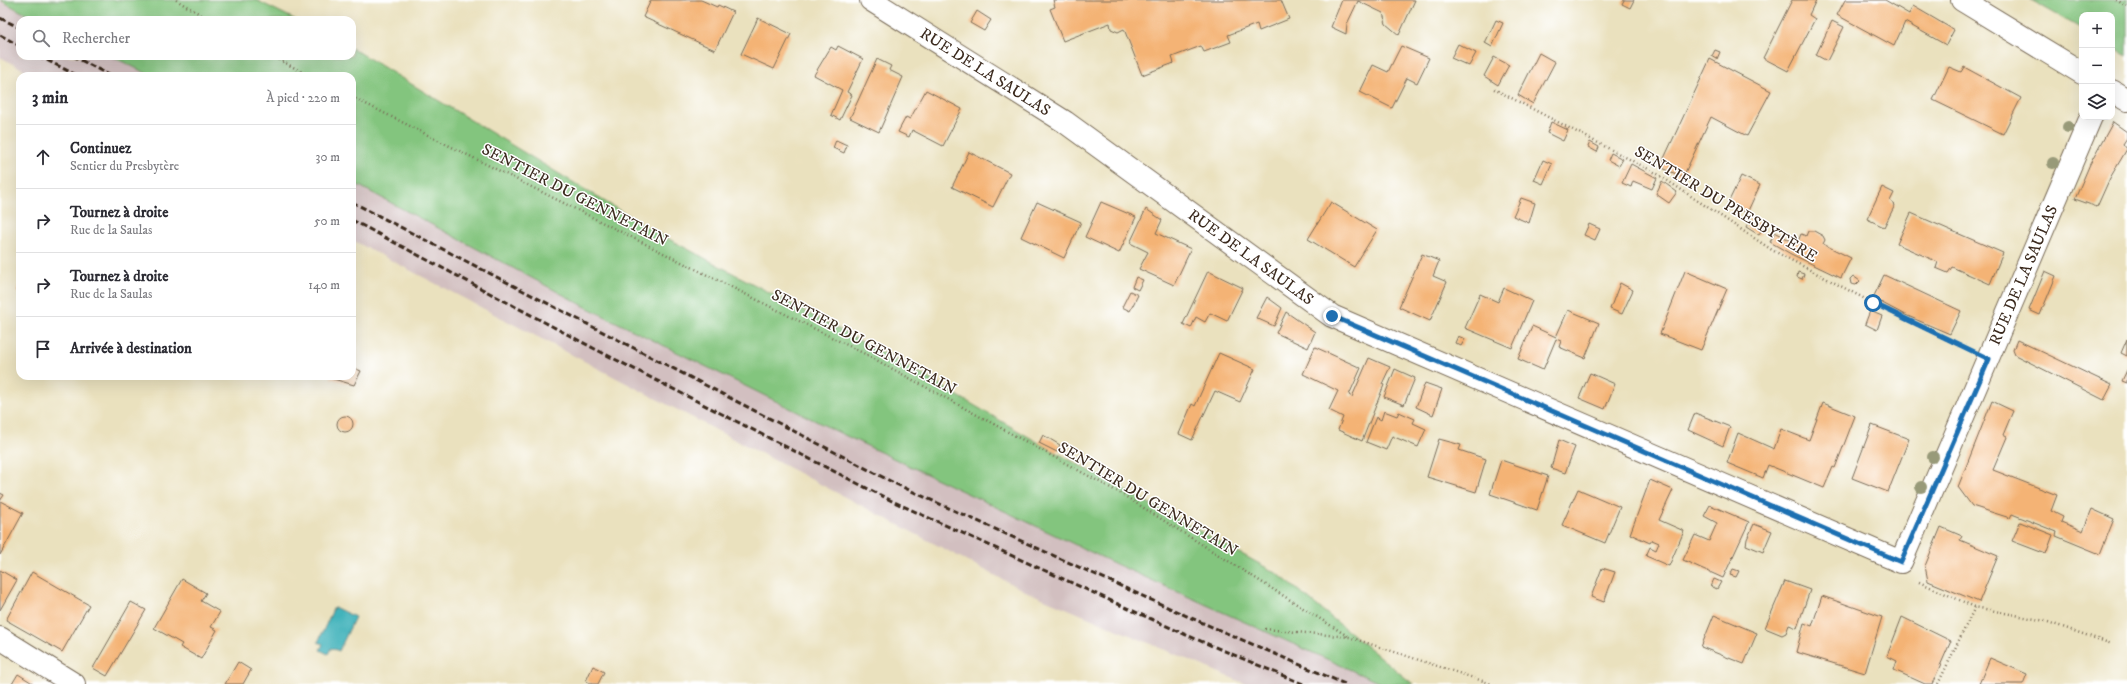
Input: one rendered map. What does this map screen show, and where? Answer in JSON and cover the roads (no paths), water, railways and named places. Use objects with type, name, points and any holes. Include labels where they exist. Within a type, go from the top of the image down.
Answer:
[{"type":"street","name":"RUE DE LA SAULAS","points":[[871,0],[1065,122],[1332,316],[1901,562],[1989,359],[2089,120]]},
{"type":"street","points":[[1962,0],[2079,71]]},
{"type":"street","points":[[2115,93],[2127,100]]},
{"type":"street","points":[[0,638],[74,684]]},
{"type":"water","points":[[334,607],[355,617],[339,651],[331,648],[328,654],[320,650],[323,644],[318,642]]},
{"type":"railway","points":[[0,18],[16,26]]},
{"type":"railway","points":[[0,35],[16,44]]},
{"type":"railway","points":[[47,60],[70,72]]},
{"type":"railway","points":[[81,60],[103,72]]},
{"type":"railway","points":[[356,204],[898,485],[1189,617],[1345,684]]},
{"type":"railway","points":[[356,222],[595,349],[892,501],[1184,634],[1303,684]]}]
